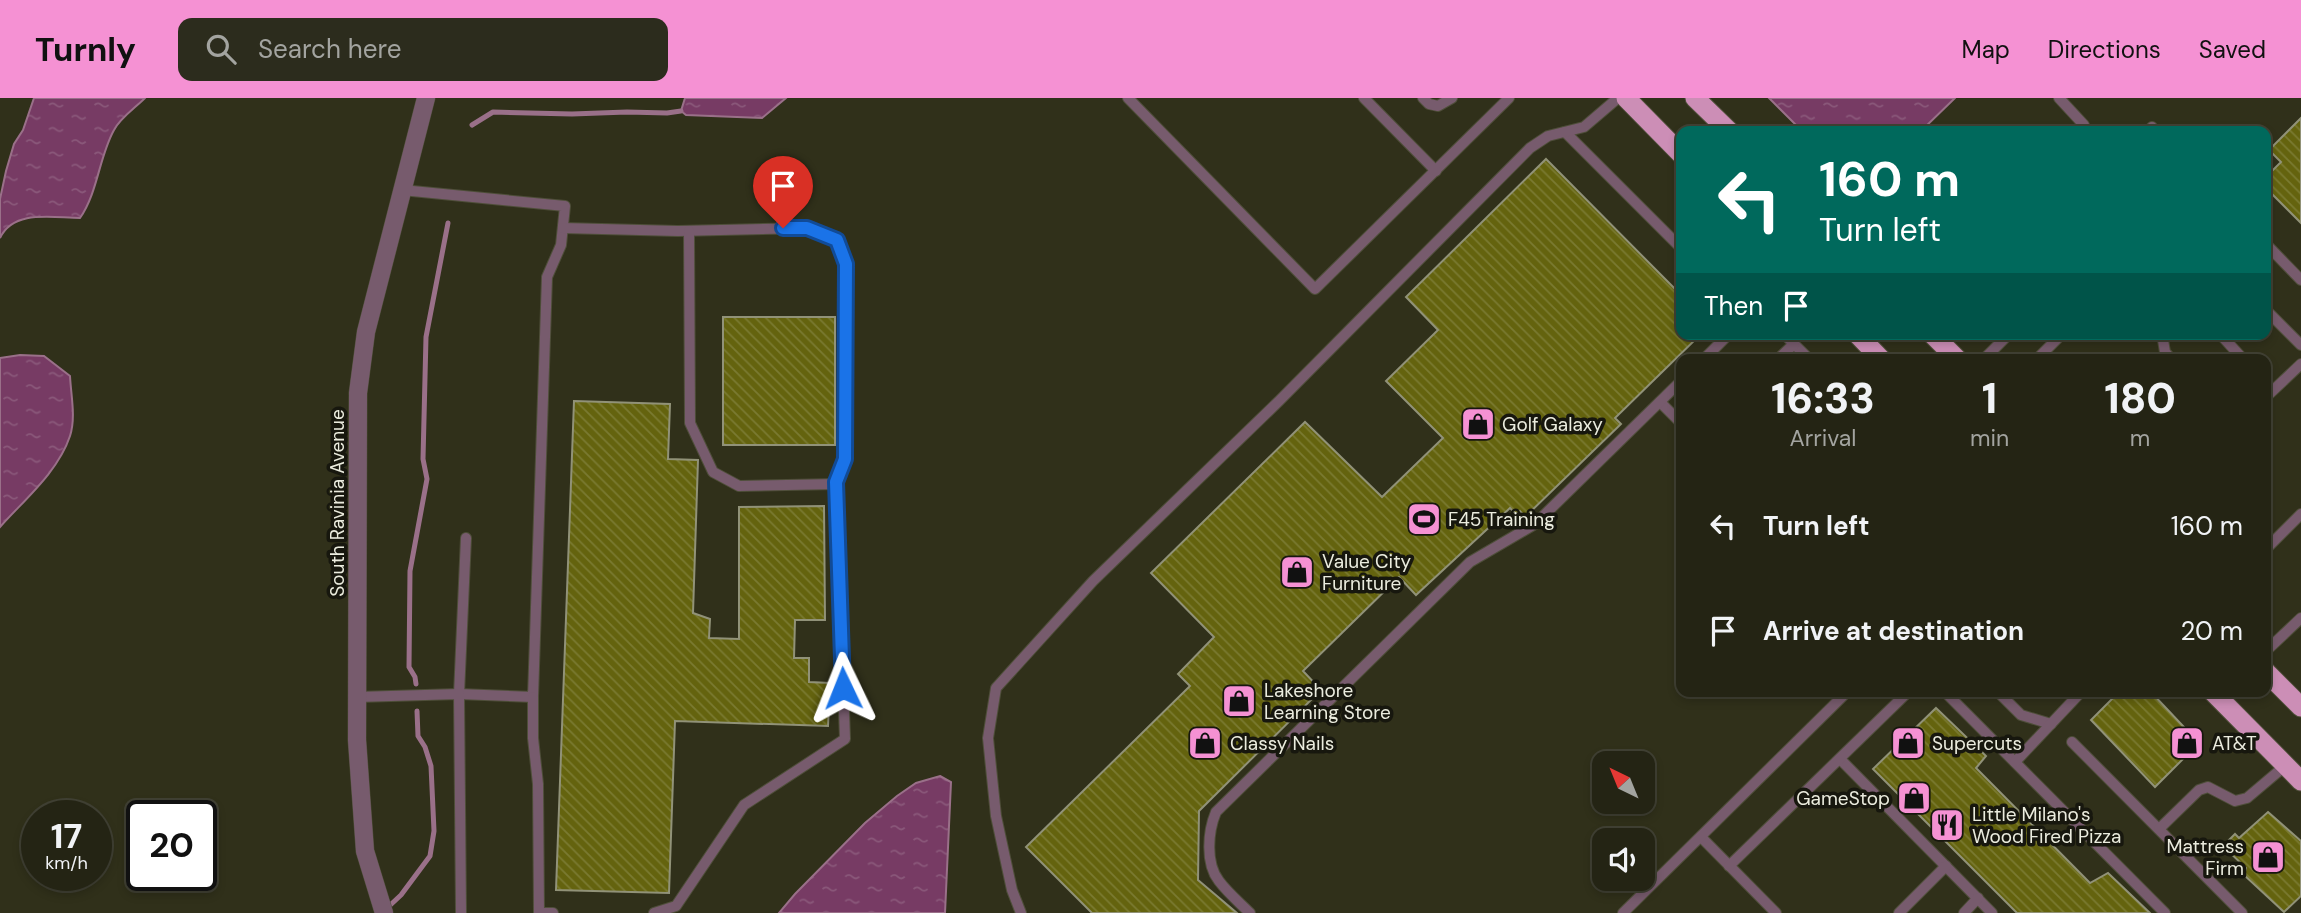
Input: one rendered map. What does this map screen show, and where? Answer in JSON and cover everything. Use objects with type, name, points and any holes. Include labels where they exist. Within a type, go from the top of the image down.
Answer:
[{"type":"highway","points":[[1626,98],[1676,149]]},
{"type":"highway","points":[[1695,98],[1724,126]]},
{"type":"highway","points":[[1863,340],[1876,354]]},
{"type":"highway","points":[[1938,340],[1952,354]]},
{"type":"highway","points":[[2271,677],[2301,707]]},
{"type":"highway","points":[[2218,697],[2301,781]]},
{"type":"street","name":"South Ravinia Avenue","points":[[384,913],[365,851],[357,740],[358,393],[366,332],[426,98]]},
{"type":"lane","points":[[1128,98],[1315,289],[1509,98]]},
{"type":"lane","points":[[1364,98],[1436,171]]},
{"type":"lane","points":[[1423,98],[1429,104],[1438,106],[1452,98]]},
{"type":"lane","points":[[1021,913],[1012,890],[996,816],[988,738],[996,688],[1093,582],[1279,401],[1530,148],[1548,135],[1584,127],[1618,98]]},
{"type":"lane","points":[[2059,98],[2082,126]]},
{"type":"lane","points":[[1565,132],[1676,243]]},
{"type":"lane","points":[[402,190],[565,206],[561,245],[547,277],[533,697],[533,738],[538,784],[538,912],[553,913]]},
{"type":"lane","points":[[563,228],[689,231],[807,228],[837,240],[846,264],[845,459],[836,484],[845,739],[744,805],[676,906],[654,913]]},
{"type":"lane","points":[[689,231],[690,424],[713,471],[739,486],[836,484]]},
{"type":"lane","points":[[2271,249],[2301,279]]},
{"type":"lane","points":[[2271,315],[2301,345]]},
{"type":"lane","points":[[1709,354],[1723,340]]},
{"type":"lane","points":[[1790,340],[1804,354]]},
{"type":"lane","points":[[1989,354],[2003,340]]},
{"type":"lane","points":[[2042,354],[2057,340]]},
{"type":"lane","points":[[2226,340],[2238,354]]},
{"type":"lane","points":[[1783,354],[1794,344]]},
{"type":"lane","points":[[2271,389],[2301,364]]},
{"type":"lane","points":[[1250,913],[1218,881],[1214,873],[1210,850],[1212,821],[1216,812],[1469,562],[1535,524],[1676,386]]},
{"type":"lane","points":[[1660,402],[1676,418]]},
{"type":"lane","points":[[2271,544],[2301,514]]},
{"type":"lane","points":[[461,913],[459,694],[466,538]]},
{"type":"lane","points":[[2271,646],[2301,618]]},
{"type":"lane","points":[[357,698],[459,694],[533,697]]},
{"type":"lane","points":[[1623,913],[1842,697]]},
{"type":"lane","points":[[1729,866],[1903,697]]},
{"type":"lane","points":[[1950,697],[2165,913]]},
{"type":"lane","points":[[2003,697],[2021,715],[2051,724]]},
{"type":"lane","points":[[2015,762],[2076,697]]},
{"type":"lane","points":[[2072,742],[2242,913]]},
{"type":"lane","points":[[1840,759],[1992,913]]},
{"type":"lane","points":[[2159,829],[2199,790],[2208,787],[2235,801],[2248,798],[2286,765]]},
{"type":"lane","points":[[1701,837],[1776,913]]},
{"type":"lane","points":[[1899,913],[1946,866]]},
{"type":"lane","points":[[1964,913],[1978,898]]},
{"type":"water","points":[[34,98],[145,98],[114,130],[91,197],[80,218],[24,219],[6,229],[0,238],[0,199],[6,171],[14,144],[23,130]]},
{"type":"water","points":[[685,98],[786,98],[762,118],[686,115],[681,111]]},
{"type":"water","points":[[1769,98],[1955,98],[1926,126],[1797,126]]},
{"type":"water","points":[[44,356],[70,376],[73,421],[65,449],[57,462],[40,485],[0,527],[0,358]]},
{"type":"water","points":[[940,776],[951,782],[945,913],[779,913],[865,823],[916,783]]},
{"type":"building","points":[[2301,118],[2301,223],[2271,193],[2271,172],[2281,162],[2271,152],[2271,148]]},
{"type":"building","points":[[1546,159],[1676,290],[1676,340],[1695,340],[1681,354],[1676,354],[1676,358],[1615,418],[1621,424],[1525,517],[1520,511],[1517,515],[1510,508],[1416,595],[1399,577],[1303,671],[1321,690],[1199,811],[1198,880],[1237,913],[1092,913],[1026,847],[1190,686],[1178,674],[1214,637],[1151,573],[1305,422],[1382,497],[1443,438],[1386,381],[1438,330],[1406,297]]},
{"type":"building","points":[[723,317],[835,317],[835,445],[723,445]]},
{"type":"building","points":[[574,401],[670,404],[668,459],[698,460],[693,613],[710,619],[709,638],[739,639],[739,507],[824,506],[825,620],[795,620],[794,658],[809,658],[809,682],[830,683],[828,726],[675,721],[669,893],[556,890]]},
{"type":"building","points":[[2114,697],[2156,697],[2199,743],[2155,787],[2091,720]]},
{"type":"building","points":[[1936,708],[1986,756],[1976,768],[2090,883],[2108,873],[2150,913],[2017,913],[1873,769]]},
{"type":"building","name":"Mattress Firm","points":[[2268,812],[2301,841],[2301,896],[2284,912],[2244,875],[2246,868],[2223,846],[2235,834],[2239,838]]},
{"type":"waterway","points":[[472,125],[493,112],[572,114],[681,111]]},
{"type":"waterway","points":[[416,684],[409,667],[410,571],[427,479],[423,459],[426,337],[448,223]]},
{"type":"waterway","points":[[386,909],[401,895],[430,856],[434,831],[431,766],[418,736],[417,711]]},
{"type":"place","name":"Golf Galaxy","points":[[1478,424]]},
{"type":"place","name":"F45 Training","points":[[1424,519]]},
{"type":"place","name":"Value City Furniture","points":[[1297,572]]},
{"type":"place","name":"Lakeshore Learning Store","points":[[1239,701]]},
{"type":"place","name":"Classy Nails","points":[[1205,743]]},
{"type":"place","name":"Supercuts","points":[[1908,743]]},
{"type":"place","name":"AT&T","points":[[2187,743]]},
{"type":"place","name":"GameStop","points":[[1914,798]]},
{"type":"place","name":"Little Milano's Wood Fired Pizza","points":[[1947,825]]},
{"type":"place","name":"Mattress Firm","points":[[2268,857]]},
{"type":"route","points":[[783,228],[807,228],[837,240],[846,264],[845,459],[836,482],[843,688]]}]
